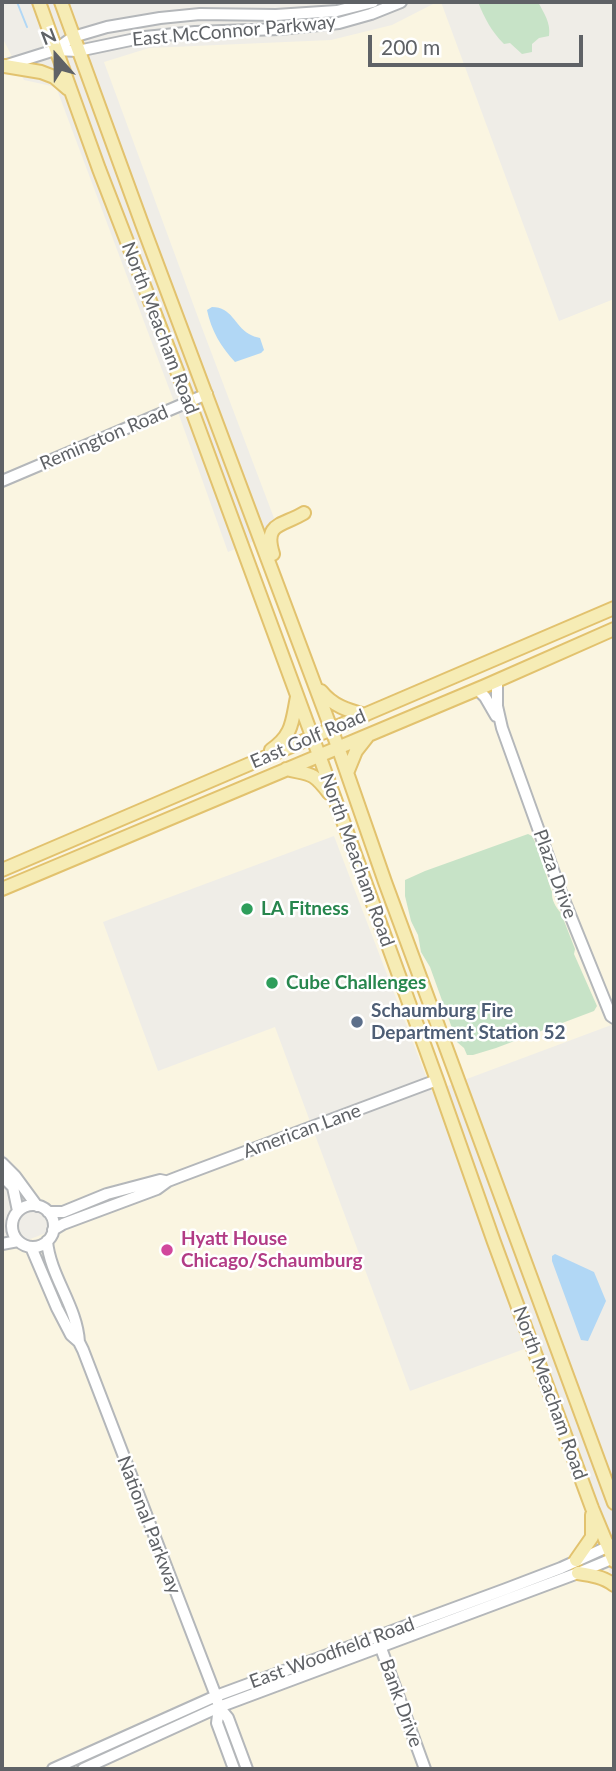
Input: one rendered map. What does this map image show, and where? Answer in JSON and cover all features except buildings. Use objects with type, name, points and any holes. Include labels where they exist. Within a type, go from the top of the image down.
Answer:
[{"type":"main road","name":"North Meacham Road","points":[[38,2],[319,755],[494,1242],[593,1508],[611,1545],[614,1559]]},
{"type":"main road","name":"North Meacham Road","points":[[61,2],[338,747],[385,882],[614,1502]]},
{"type":"main road","points":[[3,64],[54,77],[71,92]]},
{"type":"main road","points":[[101,173],[129,188]]},
{"type":"main road","points":[[250,510],[273,522],[304,513],[275,528],[270,536],[291,603],[290,617]]},
{"type":"main road","name":"East Golf Road","points":[[2,870],[614,608]]},
{"type":"main road","name":"East Golf Road","points":[[2,889],[497,681],[614,629]]},
{"type":"main road","points":[[314,682],[334,704],[365,715]]},
{"type":"main road","points":[[251,764],[278,746],[289,733],[297,696]]},
{"type":"main road","points":[[347,773],[356,751],[369,734]]},
{"type":"main road","points":[[286,769],[312,774],[336,803]]},
{"type":"main road","points":[[593,1508],[592,1538],[577,1567],[614,1585]]},
{"type":"street","name":"East McConnor Parkway","points":[[55,50],[73,37],[107,27],[173,16],[276,15],[337,11],[373,2]]},
{"type":"street","name":"East McConnor Parkway","points":[[55,50],[78,51],[145,37],[195,32],[279,29],[339,23],[401,2]]},
{"type":"street","points":[[3,64],[55,50]]},
{"type":"street","name":"Remington Road","points":[[2,481],[207,394]]},
{"type":"street","name":"Plaza Drive","points":[[497,681],[497,706],[502,728]]},
{"type":"street","name":"Plaza Drive","points":[[477,689],[493,709],[502,728],[562,895],[614,1018]]},
{"type":"street","name":"American Lane","points":[[53,1230],[157,1189],[168,1181],[438,1080]]},
{"type":"street","points":[[2,1163],[37,1206],[48,1212],[52,1218],[53,1230],[47,1241],[31,1247],[14,1236],[12,1223]]},
{"type":"street","points":[[2,1176],[12,1188],[18,1211]]},
{"type":"street","name":"American Lane","points":[[48,1212],[63,1212],[107,1194],[168,1181]]},
{"type":"street","points":[[2,1229],[12,1223],[18,1211],[37,1206]]},
{"type":"street","points":[[2,1244],[18,1241]]},
{"type":"street","name":"National Parkway","points":[[47,1241],[48,1255],[79,1330],[79,1342],[217,1702],[228,1718],[247,1769]]},
{"type":"street","name":"National Parkway","points":[[31,1247],[57,1308],[71,1335],[79,1342]]},
{"type":"street","name":"East Woodfield Road","points":[[577,1567],[611,1545]]},
{"type":"street","name":"East Woodfield Road","points":[[53,1769],[217,1702],[379,1641],[577,1567],[614,1559]]},
{"type":"street","name":"Bank Drive","points":[[379,1641],[425,1769]]},
{"type":"street","name":"National Parkway","points":[[217,1702],[217,1723],[234,1769]]},
{"type":"street","name":"East Woodfield Road","points":[[83,1769],[217,1702]]},
{"type":"shaded area","points":[[441,2],[559,321],[614,299],[614,1024],[432,1092],[334,836],[103,922],[158,1071],[275,1027],[410,1391],[527,1348],[614,1584],[614,1769],[2,1769],[2,1250],[51,1231],[31,1188],[2,1152],[2,37],[24,80],[56,87],[228,552],[278,531],[277,526],[104,62],[149,48],[331,40],[392,25]]},
{"type":"green space","points":[[478,2],[538,2],[548,22],[549,36],[539,38],[532,44],[532,52],[522,54],[510,43],[504,44],[499,39]]},
{"type":"green space","points":[[528,834],[535,842],[553,900],[561,913],[575,949],[574,954],[597,1006],[594,1011],[496,1048],[467,1055],[457,1042],[430,967],[421,952],[405,896],[405,880]]},
{"type":"water","points":[[212,307],[229,313],[244,330],[260,338],[264,350],[235,362],[214,331],[207,310]]},
{"type":"water","points":[[555,1254],[594,1272],[606,1301],[588,1341],[581,1340],[552,1261]]},
{"type":"waterway","points":[[17,2],[27,27]]},
{"type":"place","name":"LA Fitness","points":[[247,909]]},
{"type":"place","name":"Cube Challenges","points":[[272,983]]},
{"type":"place","name":"Schaumburg Fire Department Station 52","points":[[357,1022]]},
{"type":"place","name":"Hyatt House Chicago/Schaumburg","points":[[167,1250]]}]
